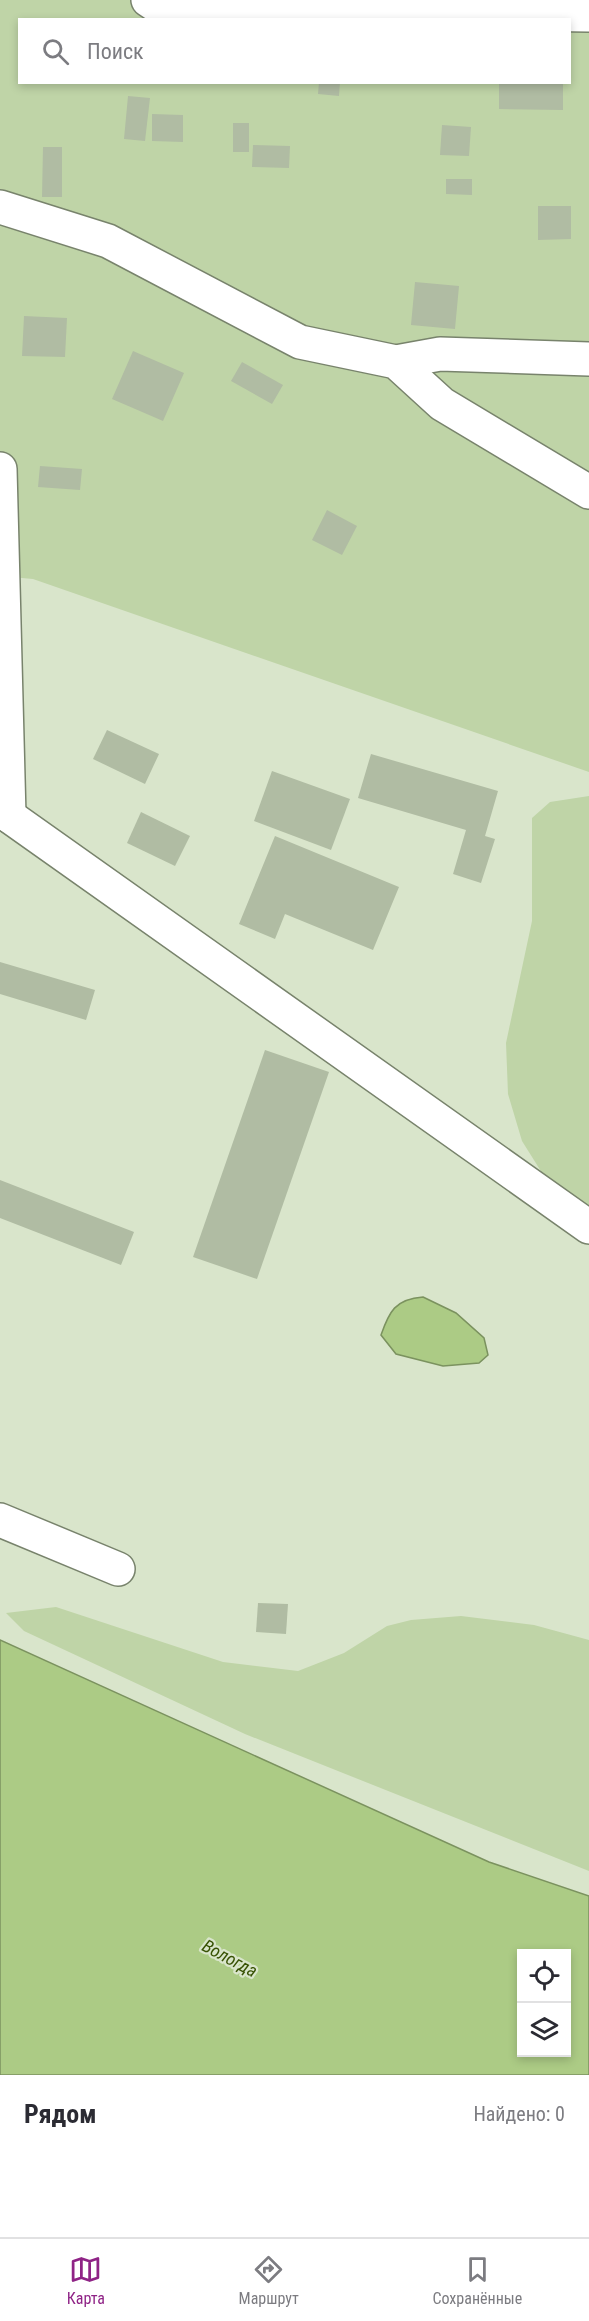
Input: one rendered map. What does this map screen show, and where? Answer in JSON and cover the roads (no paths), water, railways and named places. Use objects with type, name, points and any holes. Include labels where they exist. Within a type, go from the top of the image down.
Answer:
[{"type":"street","points":[[148,0],[160,8],[589,15]]},
{"type":"street","points":[[0,207],[108,241],[300,342],[396,362],[440,354],[589,359]]},
{"type":"street","points":[[396,362],[442,404],[589,492]]},
{"type":"street","points":[[0,469],[4,820],[589,1227]]},
{"type":"street","points":[[0,1520],[118,1569]]},
{"type":"water","points":[[423,1297],[456,1313],[484,1338],[488,1355],[479,1363],[443,1366],[396,1354],[381,1335],[390,1313],[406,1301]]},
{"type":"water","name":"Вологда","points":[[0,1640],[489,1862],[589,1896],[589,2075],[0,2075]]}]
